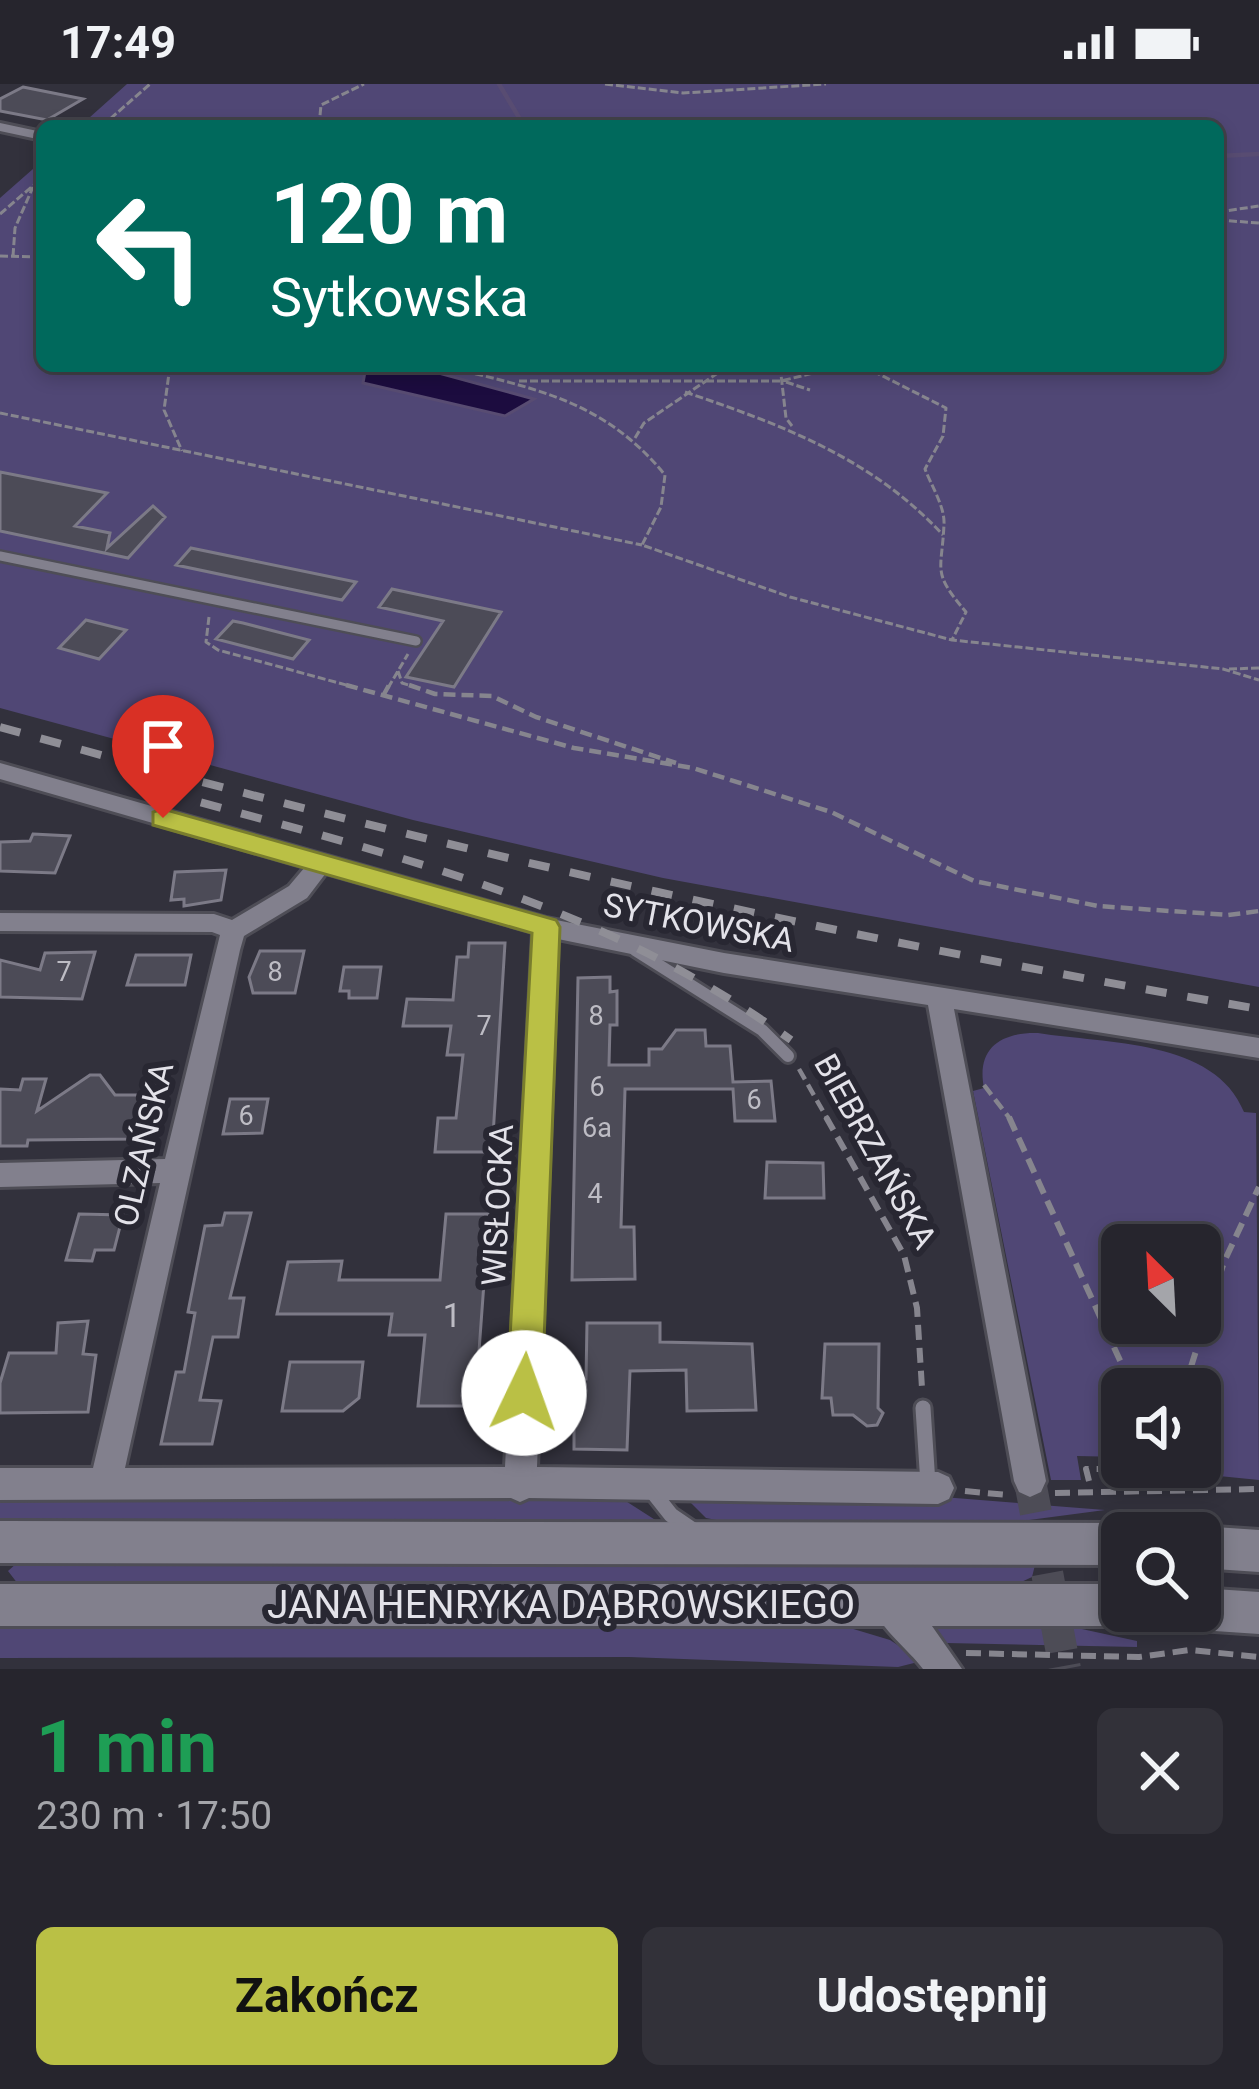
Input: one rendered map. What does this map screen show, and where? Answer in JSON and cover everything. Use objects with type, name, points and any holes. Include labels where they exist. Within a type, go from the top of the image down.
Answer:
[{"type":"main road","name":"JANA HENRYKA DĄBROWSKIEGO","points":[[0,1542],[1101,1544]]},
{"type":"main road","points":[[1221,1548],[1259,1551]]},
{"type":"main road","name":"JANA HENRYKA DĄBROWSKIEGO","points":[[0,1604],[1101,1605]]},
{"type":"main road","points":[[1221,1610],[1259,1612]]},
{"type":"street","points":[[0,128],[36,135]]},
{"type":"street","name":"SYTKOWSKA","points":[[0,771],[546,927],[614,937],[724,963],[1259,1049]]},
{"type":"street","points":[[0,922],[214,922],[234,932],[298,892],[320,864]]},
{"type":"street","name":"WISŁOCKA","points":[[520,1486],[546,927]]},
{"type":"street","name":"OLZAŃSKA","points":[[105,1484],[173,1172],[234,932]]},
{"type":"street","points":[[939,997],[1031,1490]]},
{"type":"street","points":[[0,1175],[173,1172]]},
{"type":"street","points":[[0,1484],[520,1486],[646,1482],[933,1487]]},
{"type":"street","points":[[883,1603],[914,1628],[938,1667]]},
{"type":"lane","points":[[0,556],[416,641]]},
{"type":"lane","name":"BIEBRZAŃSKA","points":[[614,937],[762,1030],[788,1056]]},
{"type":"lane","points":[[923,1408],[933,1487]]},
{"type":"lane","points":[[646,1482],[679,1522],[722,1540]]},
{"type":"path","points":[[109,120],[150,84]]},
{"type":"path","points":[[320,120],[321,105],[364,84]]},
{"type":"path","points":[[605,84],[683,93],[826,84]]},
{"type":"path","points":[[0,214],[36,184]]},
{"type":"path","points":[[13,256],[15,228],[33,187]]},
{"type":"path","points":[[1224,211],[1259,206]]},
{"type":"path","points":[[1224,220],[1259,223]]},
{"type":"path","points":[[0,256],[36,257]]},
{"type":"path","points":[[168,372],[161,392],[165,429],[182,451]]},
{"type":"path","points":[[471,372],[551,392],[635,438],[664,475],[661,508],[642,545]]},
{"type":"path","points":[[635,438],[644,423],[718,372]]},
{"type":"path","points":[[780,372],[786,418],[796,430]]},
{"type":"path","points":[[781,381],[818,372]]},
{"type":"path","points":[[876,372],[944,402],[943,436],[926,469],[945,520],[937,560],[941,583],[966,612],[952,640]]},
{"type":"path","points":[[513,381],[708,378],[781,381],[810,390]]},
{"type":"path","points":[[685,392],[796,430],[844,454],[905,495],[945,538]]},
{"type":"path","points":[[0,413],[642,545],[790,597],[952,640],[1031,653],[1259,668]]},
{"type":"path","points":[[217,600],[204,628],[206,643],[218,650],[574,748],[693,768]]},
{"type":"path","points":[[383,696],[416,641]]},
{"type":"path","points":[[1223,669],[1259,680]]},
{"type":"path","points":[[398,671],[402,682],[416,690],[492,695],[570,728],[831,812],[974,881],[1098,906],[1228,915],[1259,911]]},
{"type":"path","points":[[570,728],[574,748]]},
{"type":"path","name":"BIEBRZAŃSKA","points":[[788,1056],[843,1140],[904,1255],[917,1308],[923,1408]]},
{"type":"path","points":[[976,1076],[1004,1105],[1123,1368]]},
{"type":"path","points":[[1191,1368],[1231,1245],[1259,1186]]},
{"type":"path","points":[[1089,1481],[1086,1469],[1101,1469]]},
{"type":"path","points":[[933,1487],[1259,1489]]},
{"type":"path","points":[[938,1667],[967,1652],[1139,1657],[1190,1650],[1259,1657]]},
{"type":"shaded area","points":[[127,84],[1259,84],[1259,987],[663,878],[413,820],[0,708],[0,198],[36,166],[36,372],[1224,372],[1224,120],[87,120]]},
{"type":"shaded area","points":[[365,372],[435,372],[534,399],[505,416],[363,383]]},
{"type":"shaded area","points":[[1038,1033],[1156,1049],[1209,1070],[1230,1088],[1244,1112],[1256,1113],[1259,1480],[1221,1476],[1221,1368],[1101,1368],[1101,1457],[1077,1456],[1081,1480],[1051,1480],[973,1091],[984,1088],[988,1053],[1013,1036]]},
{"type":"shaded area","points":[[0,1491],[621,1498],[660,1523],[0,1524]]},
{"type":"shaded area","points":[[682,1494],[905,1494],[1105,1510],[1014,1522],[732,1523],[706,1518]]},
{"type":"shaded area","points":[[17,1563],[1035,1565],[1032,1577],[1017,1584],[18,1584],[8,1571]]},
{"type":"shaded area","points":[[936,1624],[1068,1626],[1137,1641],[1137,1647],[946,1643],[935,1632]]},
{"type":"shaded area","points":[[840,1625],[890,1640],[922,1661],[898,1667],[629,1657],[0,1658],[0,1626]]},
{"type":"building","points":[[23,87],[83,99],[47,120],[0,111],[0,99]]},
{"type":"building","points":[[0,472],[107,493],[75,526],[110,533],[107,548],[153,506],[165,517],[128,558],[0,531]]},
{"type":"building","points":[[191,548],[356,582],[342,600],[176,565]]},
{"type":"building","points":[[392,589],[501,612],[454,687],[406,677],[443,621],[379,607]]},
{"type":"building","points":[[86,620],[126,630],[99,659],[59,648]]},
{"type":"building","points":[[233,621],[309,640],[293,659],[216,639]]},
{"type":"building","points":[[33,834],[70,836],[55,873],[0,871],[0,842],[30,841]]},
{"type":"building","points":[[226,870],[221,900],[184,906],[184,899],[171,900],[175,872]]},
{"type":"building","points":[[469,943],[505,943],[492,1152],[435,1152],[438,1118],[456,1118],[463,1055],[447,1055],[451,1026],[403,1026],[407,999],[453,1000],[457,957],[468,957]]},
{"type":"building","points":[[260,951],[304,951],[295,993],[253,993],[249,977]]},
{"type":"building","points":[[95,952],[82,999],[0,997],[0,960],[40,970],[45,953]]},
{"type":"building","points":[[136,955],[191,955],[185,985],[127,985]]},
{"type":"building","points":[[344,967],[381,967],[377,998],[349,998],[349,991],[340,991]]},
{"type":"building","points":[[610,977],[610,992],[617,991],[617,1025],[610,1025],[609,1065],[649,1065],[649,1049],[662,1049],[676,1030],[705,1030],[706,1046],[730,1046],[733,1082],[771,1081],[775,1121],[735,1121],[733,1089],[625,1089],[621,1227],[634,1227],[635,1279],[572,1280],[578,978]]},
{"type":"building","points":[[90,1075],[100,1075],[115,1095],[147,1095],[136,1139],[28,1140],[27,1146],[0,1146],[0,1089],[20,1090],[23,1079],[46,1079],[37,1111]]},
{"type":"building","points":[[230,1099],[268,1099],[262,1133],[223,1134]]},
{"type":"building","points":[[767,1162],[823,1163],[824,1198],[765,1198]]},
{"type":"building","points":[[225,1213],[251,1213],[230,1298],[244,1298],[238,1337],[213,1337],[200,1400],[221,1401],[212,1444],[161,1444],[176,1372],[184,1372],[195,1313],[188,1312],[205,1226],[222,1225]]},
{"type":"building","points":[[79,1214],[123,1215],[114,1250],[95,1250],[92,1261],[66,1260]]},
{"type":"building","points":[[446,1214],[489,1214],[475,1406],[418,1406],[425,1335],[389,1335],[392,1314],[277,1314],[288,1262],[342,1261],[339,1280],[440,1280]]},
{"type":"building","points":[[88,1321],[83,1354],[96,1355],[88,1412],[0,1413],[0,1383],[9,1353],[56,1353],[58,1323]]},
{"type":"building","points":[[587,1323],[660,1323],[660,1342],[752,1344],[756,1410],[687,1411],[686,1370],[630,1371],[627,1450],[574,1449],[574,1428],[566,1428],[567,1397],[572,1397],[573,1379],[586,1379]]},
{"type":"building","points":[[825,1344],[879,1344],[878,1408],[883,1413],[877,1425],[867,1426],[853,1415],[833,1415],[831,1398],[822,1398]]},
{"type":"building","points":[[290,1362],[363,1362],[359,1398],[343,1411],[282,1411]]},
{"type":"waterway","points":[[499,84],[520,120]]},
{"type":"waterway","points":[[1224,156],[1259,154]]},
{"type":"tunnel","points":[[1030,1481],[1065,1669]]},
{"type":"railway","points":[[0,727],[312,810],[626,885],[941,951],[1259,1009]]},
{"type":"railway","points":[[160,791],[409,861],[565,916],[716,991],[791,1040]]},
{"type":"route","points":[[163,818],[546,927],[524,1393]]}]
